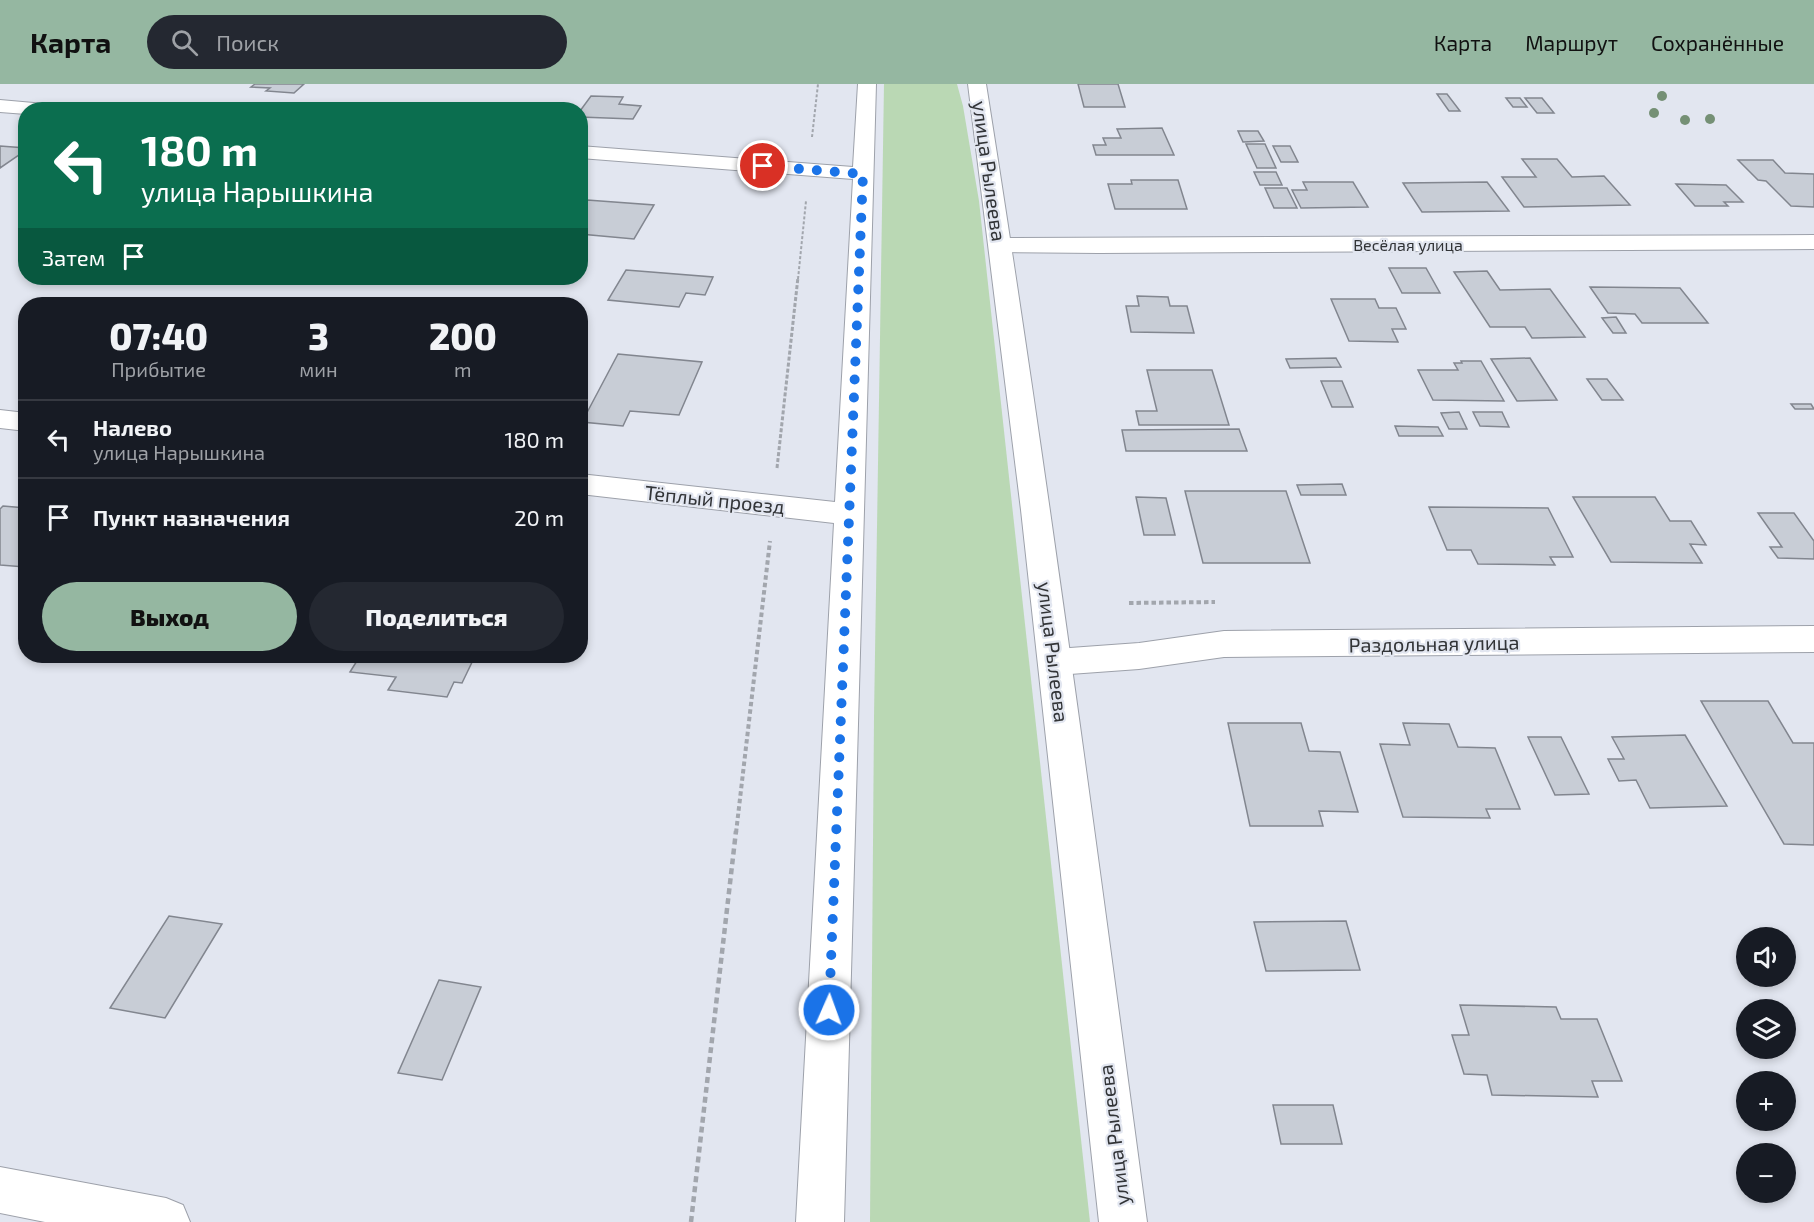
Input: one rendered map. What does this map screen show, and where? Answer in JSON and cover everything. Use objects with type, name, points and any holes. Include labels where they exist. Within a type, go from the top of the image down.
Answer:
[{"type":"street","points":[[820,1222],[867,84]]},
{"type":"street","name":"улица Рылеева","points":[[977,84],[1001,244],[1056,662],[1123,1222]]},
{"type":"street","points":[[0,106],[18,108]]},
{"type":"street","points":[[588,153],[863,174]]},
{"type":"street","name":"Весёлая улица","points":[[1001,244],[1099,246],[1814,242]]},
{"type":"street","points":[[0,419],[18,421]]},
{"type":"street","name":"Тёплый проезд","points":[[588,485],[850,514]]},
{"type":"street","name":"Раздольная улица","points":[[1056,662],[1139,656],[1224,644],[1814,639]]},
{"type":"street","points":[[0,1190],[166,1222]]},
{"type":"path","points":[[691,1222],[774,506],[818,84]]},
{"type":"green space","points":[[884,84],[957,84],[963,106],[979,201],[1090,1222],[870,1222],[874,717]]},
{"type":"building","points":[[255,84],[304,84],[294,93],[266,91],[270,88],[251,87]]},
{"type":"building","points":[[1078,84],[1118,84],[1125,107],[1084,107]]},
{"type":"building","points":[[1437,94],[1447,94],[1460,111],[1449,111]]},
{"type":"building","points":[[591,96],[623,97],[619,104],[641,106],[633,119],[588,117],[587,102]]},
{"type":"building","points":[[1506,98],[1520,98],[1527,107],[1513,107]]},
{"type":"building","points":[[1525,98],[1542,98],[1554,113],[1537,113]]},
{"type":"building","points":[[1162,128],[1174,155],[1096,155],[1093,145],[1106,145],[1103,138],[1121,138],[1117,129]]},
{"type":"building","points":[[1238,131],[1258,131],[1264,141],[1243,142]]},
{"type":"building","points":[[1246,144],[1265,144],[1276,168],[1257,168]]},
{"type":"building","points":[[0,146],[18,147],[18,156],[0,168]]},
{"type":"building","points":[[1273,146],[1290,146],[1298,162],[1281,162]]},
{"type":"building","points":[[1522,159],[1557,159],[1572,177],[1604,176],[1630,205],[1524,207],[1502,177],[1536,177]]},
{"type":"building","points":[[1738,160],[1773,160],[1785,173],[1814,174],[1814,207],[1791,206],[1766,181],[1758,180]]},
{"type":"building","points":[[1254,172],[1276,172],[1282,185],[1260,185]]},
{"type":"building","points":[[1131,180],[1178,180],[1187,209],[1115,209],[1108,184],[1132,184]]},
{"type":"building","points":[[1303,182],[1353,182],[1368,207],[1301,208],[1292,190],[1307,190]]},
{"type":"building","points":[[1487,182],[1509,211],[1422,212],[1403,183]]},
{"type":"building","points":[[1676,184],[1726,185],[1743,202],[1724,202],[1728,206],[1695,206]]},
{"type":"building","points":[[1265,188],[1287,188],[1297,208],[1274,208]]},
{"type":"building","points":[[588,200],[654,205],[634,239],[588,235]]},
{"type":"building","points":[[1389,268],[1426,268],[1440,293],[1402,293]]},
{"type":"building","points":[[626,270],[713,277],[705,295],[686,293],[679,307],[608,300]]},
{"type":"building","points":[[1487,271],[1500,290],[1550,289],[1585,337],[1532,338],[1525,327],[1490,327],[1454,272]]},
{"type":"building","points":[[1590,287],[1680,288],[1708,323],[1642,323],[1635,314],[1608,313]]},
{"type":"building","points":[[1137,296],[1168,297],[1170,306],[1187,306],[1194,333],[1131,332],[1126,306],[1139,306]]},
{"type":"building","points":[[1331,299],[1375,299],[1379,308],[1396,308],[1406,329],[1392,329],[1398,342],[1349,341]]},
{"type":"building","points":[[1616,317],[1626,333],[1613,333],[1602,318]]},
{"type":"building","points":[[618,354],[702,362],[679,415],[630,411],[623,426],[588,423],[588,411]]},
{"type":"building","points":[[1336,358],[1341,367],[1290,368],[1286,359]]},
{"type":"building","points":[[1530,358],[1557,400],[1517,401],[1491,359]]},
{"type":"building","points":[[1461,361],[1481,361],[1504,401],[1433,400],[1418,370],[1458,370],[1454,363],[1462,363]]},
{"type":"building","points":[[1147,370],[1212,370],[1229,425],[1139,425],[1136,411],[1157,411]]},
{"type":"building","points":[[1587,379],[1607,379],[1623,400],[1602,400]]},
{"type":"building","points":[[1321,381],[1342,381],[1353,407],[1332,407]]},
{"type":"building","points":[[1791,404],[1811,404],[1814,409],[1795,409]]},
{"type":"building","points":[[1459,412],[1467,429],[1449,429],[1441,413]]},
{"type":"building","points":[[1473,412],[1502,412],[1509,427],[1480,426]]},
{"type":"building","points":[[1395,426],[1438,427],[1443,436],[1399,436]]},
{"type":"building","points":[[1239,429],[1247,451],[1126,451],[1122,430]]},
{"type":"building","points":[[1342,484],[1346,495],[1301,495],[1297,485]]},
{"type":"building","points":[[1185,491],[1286,491],[1310,563],[1203,563]]},
{"type":"building","points":[[1136,497],[1166,498],[1175,535],[1144,535]]},
{"type":"building","points":[[1573,497],[1655,497],[1670,521],[1691,521],[1706,545],[1690,544],[1702,563],[1611,562]]},
{"type":"building","points":[[3,506],[18,507],[18,566],[0,565],[0,509]]},
{"type":"building","points":[[1429,507],[1548,508],[1573,557],[1550,557],[1555,565],[1478,564],[1471,550],[1447,550]]},
{"type":"building","points":[[1758,513],[1794,513],[1814,541],[1814,559],[1778,558],[1770,547],[1782,547]]},
{"type":"building","points":[[356,663],[472,663],[462,683],[454,682],[447,697],[388,690],[396,677],[350,672]]},
{"type":"building","points":[[1701,701],[1768,701],[1793,743],[1814,743],[1814,845],[1784,844]]},
{"type":"building","points":[[1228,723],[1301,723],[1309,751],[1340,752],[1358,812],[1319,811],[1323,826],[1250,826]]},
{"type":"building","points":[[1403,723],[1449,724],[1458,747],[1495,748],[1520,809],[1486,809],[1490,818],[1403,817],[1380,744],[1410,745]]},
{"type":"building","points":[[1685,735],[1727,806],[1650,808],[1636,780],[1619,781],[1608,759],[1624,759],[1612,737]]},
{"type":"building","points":[[1528,737],[1561,737],[1589,794],[1555,795]]},
{"type":"building","points":[[169,916],[222,924],[165,1018],[110,1008]]},
{"type":"building","points":[[1346,921],[1360,970],[1266,971],[1254,922]]},
{"type":"building","points":[[439,980],[481,987],[442,1080],[398,1073]]},
{"type":"building","points":[[1460,1005],[1556,1007],[1561,1019],[1597,1019],[1622,1081],[1592,1081],[1598,1097],[1492,1095],[1487,1075],[1464,1074],[1452,1035],[1469,1035]]},
{"type":"building","points":[[1273,1105],[1333,1105],[1342,1144],[1281,1144]]},
{"type":"route","points":[[763,166],[863,174],[829,1010]]}]
